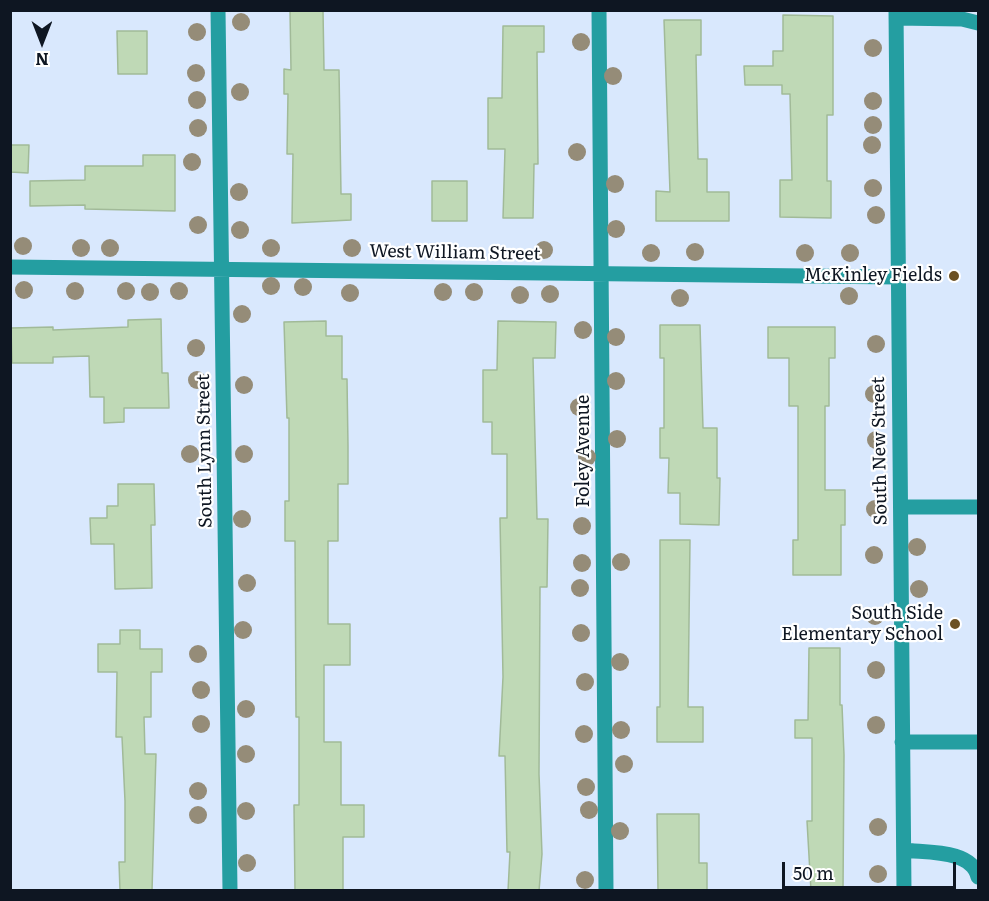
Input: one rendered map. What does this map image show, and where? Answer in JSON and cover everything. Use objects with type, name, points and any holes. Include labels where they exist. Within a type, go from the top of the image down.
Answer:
[{"type":"street","name":"South Lynn Street","points":[[218,10],[230,891]]},
{"type":"street","name":"Foley Avenue","points":[[599,10],[606,891]]},
{"type":"street","points":[[896,14],[962,19],[978,23]]},
{"type":"street","name":"South New Street","points":[[896,14],[904,891]]},
{"type":"street","name":"West William Street","points":[[10,267],[898,277]]},
{"type":"street","points":[[901,507],[978,507]]},
{"type":"street","points":[[902,742],[978,742]]},
{"type":"street","points":[[904,850],[958,856],[977,871],[978,877]]},
{"type":"building","points":[[290,10],[323,10],[324,70],[339,70],[341,194],[351,194],[351,220],[292,223],[293,154],[287,154],[288,94],[284,94],[284,69],[291,70]]},
{"type":"building","points":[[783,15],[833,16],[833,115],[827,115],[827,181],[831,181],[831,218],[780,217],[780,180],[792,180],[790,94],[782,94],[782,85],[745,85],[744,66],[773,66],[773,51],[783,51]]},
{"type":"building","points":[[664,20],[701,20],[701,55],[696,55],[698,159],[707,159],[707,192],[729,192],[729,221],[656,221],[656,191],[670,192]]},
{"type":"building","points":[[503,26],[544,26],[544,52],[537,52],[538,164],[534,164],[533,218],[503,218],[505,149],[488,149],[488,98],[502,98]]},
{"type":"building","points":[[117,31],[147,31],[147,74],[118,74]]},
{"type":"building","points":[[10,145],[29,145],[28,173],[10,172]]},
{"type":"building","points":[[143,155],[175,155],[175,211],[85,209],[85,205],[30,206],[30,181],[85,180],[85,166],[143,166]]},
{"type":"building","points":[[432,181],[467,181],[467,221],[432,221]]},
{"type":"building","points":[[161,319],[162,373],[168,373],[169,408],[124,408],[124,422],[104,423],[104,397],[90,397],[89,356],[53,357],[53,363],[12,363],[11,328],[53,327],[53,330],[128,327],[128,320]]},
{"type":"building","points":[[326,321],[326,336],[342,336],[342,379],[347,379],[348,446],[348,484],[338,484],[338,541],[328,541],[328,624],[350,624],[350,665],[324,665],[324,742],[341,742],[341,805],[364,805],[364,837],[343,837],[343,891],[295,891],[294,805],[299,805],[299,717],[296,717],[295,541],[285,541],[285,501],[289,501],[289,418],[287,418],[284,322]]},
{"type":"building","points":[[498,321],[556,322],[555,358],[533,358],[537,519],[548,519],[547,587],[540,587],[539,774],[542,854],[539,891],[508,891],[510,852],[507,852],[505,756],[499,756],[503,677],[500,518],[507,518],[507,454],[492,454],[492,422],[483,422],[483,370],[497,370]]},
{"type":"building","points":[[660,325],[700,325],[703,428],[717,428],[717,478],[720,478],[719,525],[680,524],[680,493],[668,493],[669,458],[660,458],[660,428],[664,428],[664,358],[660,358]]},
{"type":"building","points":[[768,327],[835,327],[835,358],[829,358],[829,406],[825,406],[825,490],[845,490],[845,525],[841,525],[841,575],[793,575],[793,540],[798,540],[798,406],[789,406],[789,358],[768,358]]},
{"type":"building","points":[[118,484],[154,484],[155,525],[151,525],[152,588],[115,589],[114,544],[91,544],[90,518],[107,518],[107,506],[118,506]]},
{"type":"building","points":[[660,540],[690,540],[688,707],[703,707],[703,742],[657,742],[657,707],[660,707]]},
{"type":"building","points":[[120,630],[140,630],[140,649],[162,649],[162,672],[151,672],[151,717],[144,717],[145,754],[156,754],[152,891],[120,891],[119,862],[125,862],[125,801],[122,737],[116,737],[117,672],[98,672],[98,644],[120,644]]},
{"type":"building","points":[[809,648],[840,648],[840,705],[842,705],[844,755],[843,891],[811,891],[807,821],[812,821],[812,738],[795,738],[795,720],[808,720]]},
{"type":"building","points":[[657,814],[699,814],[699,863],[707,863],[707,891],[658,891]]},
{"type":"place","name":"McKinley Fields","points":[[954,276]]},
{"type":"place","name":"South Side Elementary School","points":[[955,624]]}]
